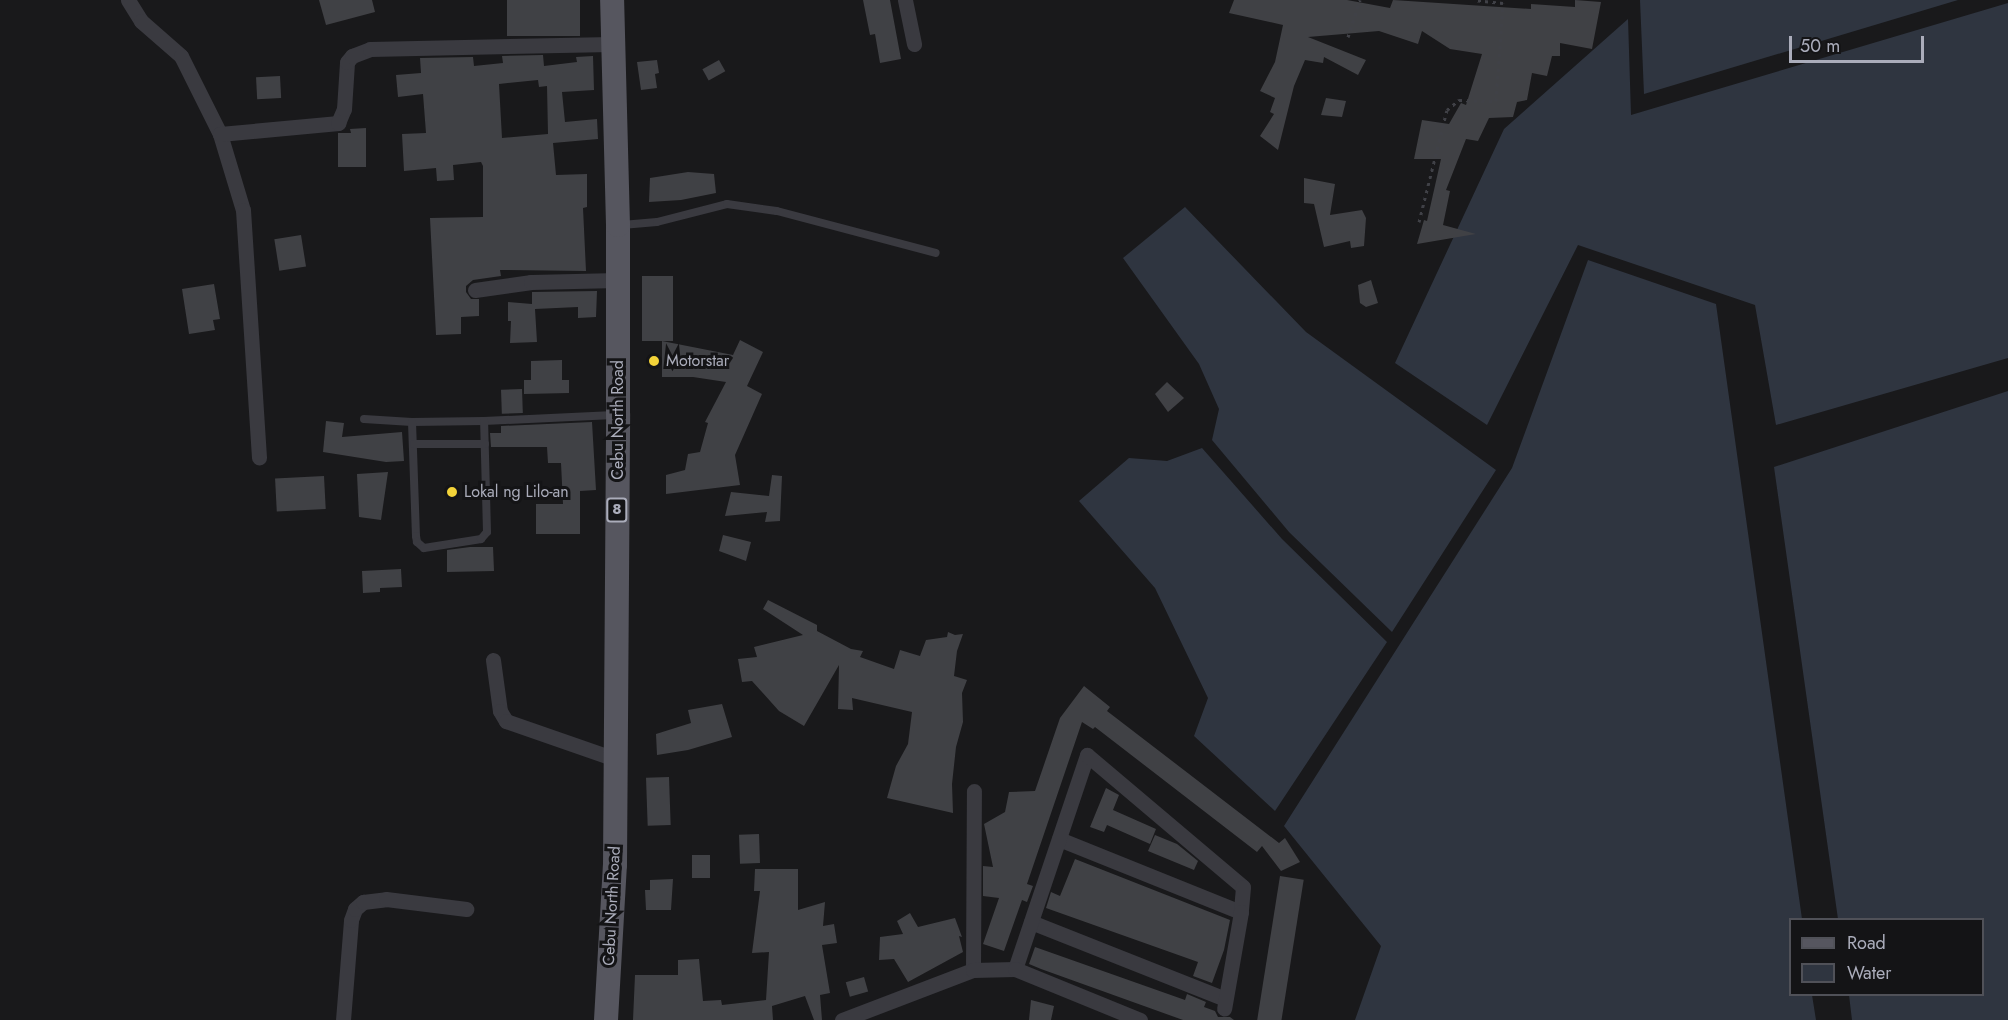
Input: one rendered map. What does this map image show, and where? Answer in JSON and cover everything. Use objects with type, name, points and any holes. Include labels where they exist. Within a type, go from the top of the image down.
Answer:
[{"type":"main road","name":"Cebu North Road","points":[[606,1020],[615,865],[618,415],[618,225],[612,0]]},
{"type":"street","points":[[128,0],[141,21],[181,56],[220,134],[243,210],[259,458]]},
{"type":"street","points":[[904,0],[914,44]]},
{"type":"street","points":[[220,134],[338,123],[344,109],[347,62],[352,56],[370,50],[612,44]]},
{"type":"street","points":[[475,290],[531,282],[618,280]]},
{"type":"street","points":[[494,660],[500,711],[506,722],[615,759]]},
{"type":"street","points":[[1015,969],[1087,756],[1242,887],[1242,912],[1224,1004],[1031,922]]},
{"type":"street","points":[[973,970],[974,792]]},
{"type":"street","points":[[1059,839],[1242,912]]},
{"type":"street","points":[[343,1020],[351,920],[355,909],[363,903],[386,899],[466,909]]},
{"type":"street","points":[[842,1020],[973,970],[1015,969],[1140,1020]]},
{"type":"lane","points":[[618,225],[657,222],[727,204],[777,211],[936,254]]},
{"type":"lane","points":[[364,419],[412,422],[484,421],[618,415]]},
{"type":"lane","points":[[412,422],[416,536],[417,542],[424,548],[481,539],[487,532],[484,421]]},
{"type":"lane","points":[[414,444],[485,444]]},
{"type":"path","points":[[1348,37],[1360,0]]},
{"type":"path","points":[[1419,222],[1447,110],[1459,100],[1496,101],[1503,3],[1476,0]]},
{"type":"water","points":[[1640,0],[1958,0],[1644,94]]},
{"type":"water","points":[[2008,3],[2008,358],[1776,425],[1755,305],[1578,245],[1487,425],[1395,363],[1504,129],[1628,19],[1631,115]]},
{"type":"water","points":[[1185,207],[1306,332],[1496,470],[1392,632],[1289,532],[1212,440],[1219,409],[1199,364],[1123,258]]},
{"type":"water","points":[[1588,260],[1716,304],[1802,918],[1789,918],[1789,996],[1812,996],[1816,1020],[1355,1020],[1381,946],[1284,826],[1512,468]]},
{"type":"water","points":[[2008,391],[2008,1020],[1852,1020],[1849,996],[1984,996],[1984,918],[1838,918],[1774,467]]},
{"type":"water","points":[[1202,448],[1282,539],[1387,642],[1275,811],[1194,736],[1208,698],[1155,588],[1079,501],[1129,458],[1167,461]]},
{"type":"building","points":[[319,0],[372,0],[375,12],[326,25]]},
{"type":"building","points":[[507,0],[580,0],[580,36],[507,36]]},
{"type":"building","points":[[863,0],[890,0],[901,59],[880,63],[875,34],[870,35]]},
{"type":"building","points":[[1234,0],[1347,0],[1390,8],[1393,0],[1531,9],[1531,4],[1575,7],[1575,0],[1601,2],[1592,49],[1560,43],[1560,56],[1552,56],[1547,76],[1532,73],[1527,100],[1517,102],[1513,117],[1489,118],[1478,141],[1466,139],[1446,190],[1450,191],[1443,225],[1476,234],[1417,244],[1424,220],[1427,221],[1441,159],[1414,159],[1422,120],[1449,124],[1461,103],[1466,105],[1482,54],[1450,49],[1422,31],[1418,44],[1379,31],[1308,37],[1366,60],[1358,75],[1324,57],[1323,63],[1305,60],[1294,86],[1278,150],[1260,136],[1274,114],[1270,112],[1275,98],[1260,91],[1275,62],[1283,25],[1229,13]]},
{"type":"building","points":[[543,55],[544,66],[577,62],[576,57],[593,56],[594,90],[562,92],[565,122],[597,119],[598,139],[553,143],[556,175],[587,174],[587,207],[583,208],[586,271],[500,270],[501,276],[473,280],[466,286],[466,292],[471,299],[479,299],[479,316],[461,317],[461,334],[436,335],[430,218],[483,217],[483,166],[481,162],[453,165],[454,180],[437,181],[436,168],[404,171],[402,134],[426,133],[423,94],[398,97],[396,75],[421,73],[420,58],[473,57],[474,66],[503,63],[502,56]],"holes":[[[538,80],[539,87],[547,86],[548,134],[502,138],[499,84]]]},
{"type":"building","points":[[657,60],[659,73],[655,74],[657,88],[641,90],[637,62]]},
{"type":"building","points":[[719,60],[725,71],[709,81],[702,69]]},
{"type":"building","points":[[280,76],[281,98],[257,99],[256,77]]},
{"type":"building","points":[[1326,98],[1346,101],[1342,117],[1321,115]]},
{"type":"building","points":[[366,128],[366,167],[338,167],[338,133],[351,133],[350,129]]},
{"type":"building","points":[[688,172],[714,174],[716,193],[681,200],[649,202],[650,178]]},
{"type":"building","points":[[1304,178],[1335,184],[1330,215],[1362,210],[1366,218],[1364,246],[1351,248],[1350,241],[1324,247],[1314,204],[1304,203]]},
{"type":"building","points":[[301,235],[306,267],[279,271],[274,239]]},
{"type":"building","points":[[642,276],[673,276],[673,341],[642,341]]},
{"type":"building","points":[[1371,280],[1378,303],[1366,307],[1360,303],[1358,285]]},
{"type":"building","points":[[214,284],[220,319],[213,320],[215,330],[189,334],[182,289]]},
{"type":"building","points":[[597,291],[596,317],[578,318],[578,307],[535,309],[537,342],[510,343],[511,321],[508,321],[508,302],[532,304],[532,292]]},
{"type":"building","points":[[740,340],[763,352],[747,386],[762,394],[735,455],[740,485],[666,494],[666,475],[685,470],[688,454],[700,452],[708,423],[705,422],[726,382],[693,377],[662,377],[662,341],[733,355]]},
{"type":"building","points":[[562,360],[562,380],[569,380],[569,393],[524,394],[524,380],[531,380],[531,361]]},
{"type":"building","points":[[1167,382],[1184,398],[1168,412],[1155,394]]},
{"type":"building","points":[[522,389],[523,413],[502,414],[501,390]]},
{"type":"building","points":[[326,421],[344,423],[342,437],[402,432],[404,461],[386,462],[323,452]]},
{"type":"building","points":[[592,422],[596,490],[580,491],[580,534],[536,534],[536,504],[563,504],[561,463],[548,463],[547,447],[491,447],[490,433],[501,433],[501,426]]},
{"type":"building","points":[[388,472],[381,520],[359,517],[357,474]]},
{"type":"building","points":[[772,475],[782,476],[780,521],[765,522],[767,512],[725,516],[731,492],[769,496]]},
{"type":"building","points":[[324,476],[326,509],[277,512],[275,479]]},
{"type":"building","points":[[723,535],[751,542],[746,561],[719,551]]},
{"type":"building","points":[[493,547],[494,571],[447,572],[447,550]]},
{"type":"building","points":[[401,569],[402,587],[380,588],[380,592],[363,593],[362,571]]},
{"type":"building","points":[[768,600],[817,625],[817,631],[851,649],[863,651],[860,657],[894,669],[900,650],[920,656],[926,640],[947,637],[948,632],[955,635],[963,634],[957,651],[954,676],[967,680],[962,693],[963,722],[956,747],[952,784],[953,813],[887,798],[896,766],[908,744],[912,712],[852,698],[853,710],[838,709],[839,665],[804,726],[779,711],[752,681],[742,682],[738,659],[757,657],[754,647],[803,635],[763,609]]},
{"type":"building","points":[[1084,686],[1110,707],[1107,711],[1279,843],[1285,838],[1300,862],[1281,871],[1262,846],[1257,852],[1095,727],[1093,729],[1082,722],[1027,884],[1033,886],[1027,902],[1022,900],[1004,951],[983,944],[999,898],[983,896],[983,866],[993,867],[984,824],[1005,812],[1009,792],[1035,791],[1060,718]]},
{"type":"building","points":[[722,704],[732,737],[688,750],[657,755],[656,734],[691,723],[688,710]]},
{"type":"building","points":[[669,777],[671,825],[648,826],[646,778]]},
{"type":"building","points":[[1106,788],[1119,795],[1113,810],[1156,829],[1150,844],[1107,825],[1104,832],[1090,827]]},
{"type":"building","points":[[759,834],[760,863],[740,864],[739,835]]},
{"type":"building","points":[[1155,835],[1177,844],[1198,861],[1194,870],[1148,851]]},
{"type":"building","points":[[692,855],[710,855],[710,878],[692,878]]},
{"type":"building","points":[[1075,859],[1230,920],[1224,950],[1212,983],[1193,976],[1198,962],[1046,908],[1051,892],[1060,896]]},
{"type":"building","points":[[755,869],[798,869],[798,910],[825,902],[823,926],[834,924],[837,943],[822,945],[830,993],[820,995],[822,1020],[814,1020],[805,996],[772,1006],[773,1020],[633,1020],[635,975],[678,975],[678,960],[699,959],[703,1001],[721,1000],[722,1005],[766,1000],[769,952],[752,953],[760,891],[754,891]]},
{"type":"building","points":[[1280,876],[1304,880],[1281,1020],[1257,1020]]},
{"type":"building","points":[[673,879],[671,910],[646,910],[645,890],[650,890],[650,880]]},
{"type":"building","points":[[910,913],[918,927],[955,918],[962,937],[959,936],[963,952],[908,982],[894,959],[879,960],[880,937],[903,934],[897,921]]},
{"type":"building","points":[[1035,947],[1185,1000],[1187,994],[1206,1002],[1204,1007],[1215,1011],[1218,1017],[1230,1017],[1234,1020],[1183,1020],[1041,969],[1029,964]]},
{"type":"building","points":[[864,977],[868,991],[850,997],[846,982]]},
{"type":"building","points":[[1031,1000],[1054,1006],[1051,1020],[1029,1020]]},
{"type":"place","name":"Motorstar","points":[[654,361]]},
{"type":"place","name":"Lokal ng Lilo-an","points":[[452,492]]}]
